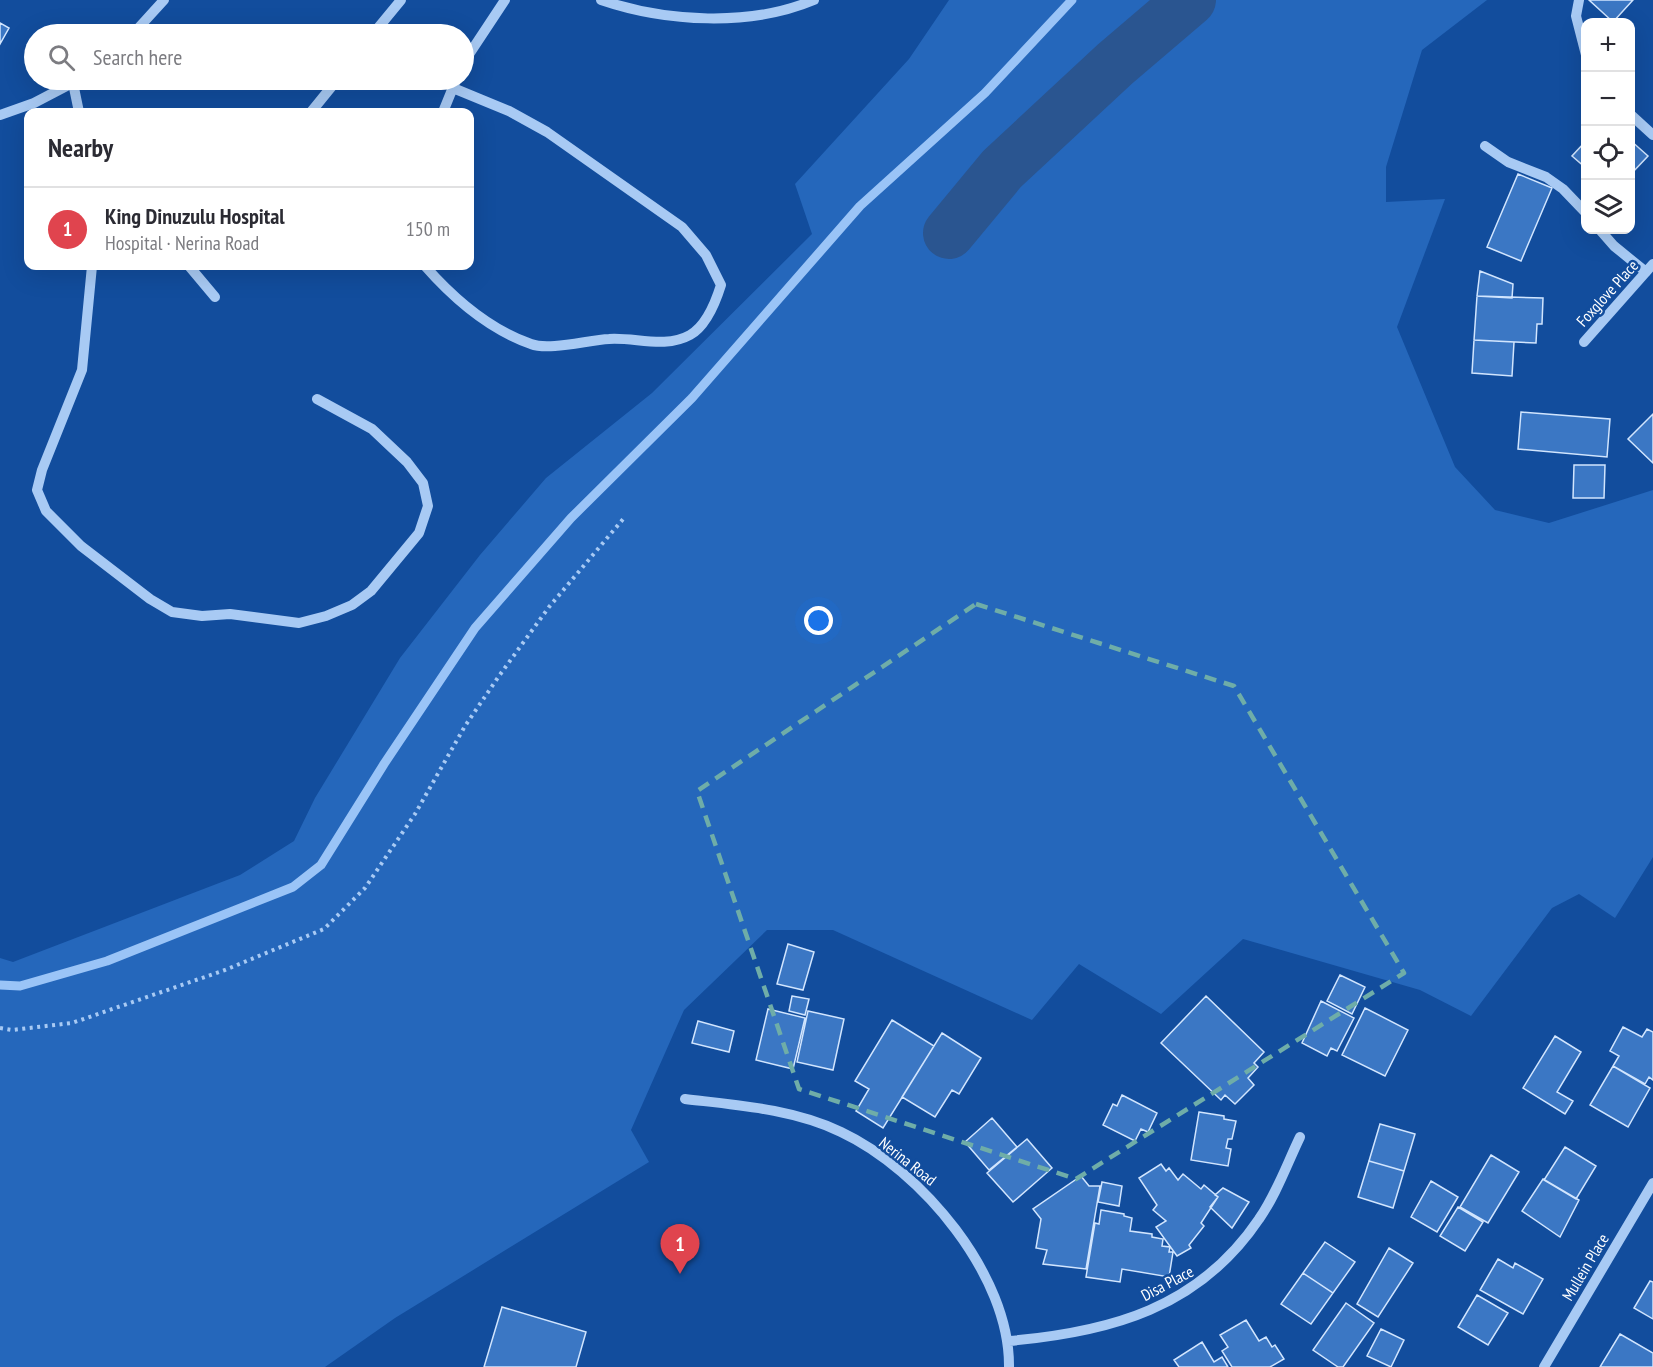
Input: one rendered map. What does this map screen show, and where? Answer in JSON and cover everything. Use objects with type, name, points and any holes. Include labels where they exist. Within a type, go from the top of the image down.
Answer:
[{"type":"street","points":[[142,24],[164,0]]},
{"type":"street","points":[[381,24],[401,0]]},
{"type":"street","points":[[474,47],[505,0]]},
{"type":"street","points":[[601,0],[620,6],[690,16],[745,17],[793,9],[814,0]]},
{"type":"street","points":[[1579,0],[1576,16],[1581,36]]},
{"type":"street","points":[[0,115],[34,103],[58,90]]},
{"type":"street","points":[[76,90],[78,108]]},
{"type":"street","points":[[313,108],[329,90]]},
{"type":"street","points":[[445,108],[452,90]]},
{"type":"street","points":[[428,270],[461,303],[496,329],[533,345],[608,339],[669,342],[692,335],[714,306],[721,285],[706,255],[682,226],[547,132],[466,90]]},
{"type":"street","points":[[1635,119],[1653,135]]},
{"type":"street","points":[[1485,146],[1508,162],[1546,177],[1563,189],[1581,208]]},
{"type":"street","points":[[1604,234],[1614,246],[1649,268]]},
{"type":"street","name":"Foxglove Place","points":[[1584,342],[1649,268]]},
{"type":"street","points":[[92,270],[82,370],[42,470],[37,490],[46,511],[81,546],[165,608],[172,612],[202,616],[230,614],[298,622],[326,616],[352,604],[371,591],[419,533],[428,506],[423,483],[418,476],[372,429],[317,399]]},
{"type":"street","points":[[192,270],[215,297]]},
{"type":"street","name":"Nerina Road","points":[[685,1099],[744,1106],[790,1116],[841,1132],[878,1154],[936,1202],[963,1239],[991,1292],[1009,1341],[1009,1367]]},
{"type":"street","name":"Disa Place","points":[[1009,1341],[1064,1336],[1119,1322],[1155,1309],[1202,1282],[1235,1251],[1260,1218],[1300,1137]]},
{"type":"street","name":"Mullein Place","points":[[1544,1367],[1653,1183]]},
{"type":"path","points":[[0,1029],[12,1030],[72,1023],[225,970],[324,929],[365,888],[415,814],[465,726],[499,676],[549,608],[624,518]]},
{"type":"highlighted area","points":[[976,604],[1234,686],[1404,973],[1076,1179],[799,1089],[697,791]]},
{"type":"shaded area","points":[[949,0],[1487,0],[1422,50],[1386,167],[1386,202],[1445,199],[1397,327],[1455,467],[1495,510],[1549,523],[1653,490],[1653,857],[1615,918],[1579,894],[1552,908],[1471,1016],[1420,990],[1243,939],[1161,1014],[1079,964],[1032,1020],[833,930],[767,930],[684,1010],[631,1130],[649,1162],[395,1318],[325,1367],[0,1367],[0,958],[13,962],[240,875],[294,841],[315,798],[400,658],[480,555],[546,478],[652,393],[812,234],[795,184],[909,59]]},
{"type":"building","points":[[1589,0],[1633,0],[1617,18],[1609,18]]},
{"type":"building","points":[[0,23],[9,28],[0,44]]},
{"type":"building","points":[[1635,144],[1648,156],[1635,170]]},
{"type":"building","points":[[1581,146],[1581,164],[1572,156]]},
{"type":"building","points":[[1518,174],[1552,188],[1521,261],[1487,247]]},
{"type":"building","points":[[1480,271],[1513,284],[1512,298],[1477,296]]},
{"type":"building","points":[[1477,296],[1543,298],[1542,324],[1537,324],[1536,343],[1474,340]]},
{"type":"building","points":[[1474,340],[1514,342],[1512,376],[1472,373]]},
{"type":"building","points":[[1521,412],[1610,419],[1607,457],[1518,449]]},
{"type":"building","points":[[1653,414],[1653,463],[1628,439]]},
{"type":"building","points":[[1574,465],[1605,465],[1604,498],[1573,498]]},
{"type":"building","points":[[788,944],[814,952],[803,990],[777,984]]},
{"type":"building","points":[[1340,975],[1365,987],[1352,1014],[1327,1001]]},
{"type":"building","points":[[792,996],[809,999],[805,1015],[789,1011]]},
{"type":"building","points":[[1206,996],[1264,1052],[1254,1063],[1258,1067],[1248,1078],[1254,1085],[1235,1104],[1225,1095],[1221,1100],[1161,1043]]},
{"type":"building","points":[[1321,1001],[1354,1018],[1337,1051],[1331,1048],[1327,1056],[1302,1043]]},
{"type":"building","points":[[1365,1008],[1408,1030],[1385,1076],[1342,1055]]},
{"type":"building","points":[[768,1009],[805,1018],[793,1069],[756,1060]]},
{"type":"building","points":[[808,1011],[844,1019],[833,1070],[797,1062]]},
{"type":"building","points":[[892,1020],[934,1046],[883,1128],[856,1111],[869,1089],[855,1081]]},
{"type":"building","points":[[698,1021],[734,1031],[729,1052],[692,1043]]},
{"type":"building","points":[[1623,1027],[1642,1037],[1647,1029],[1653,1032],[1653,1080],[1649,1077],[1645,1084],[1613,1066],[1619,1056],[1610,1051]]},
{"type":"building","points":[[942,1033],[981,1058],[959,1094],[952,1090],[935,1117],[902,1097]]},
{"type":"building","points":[[1555,1036],[1581,1052],[1557,1092],[1573,1101],[1565,1114],[1523,1088]]},
{"type":"building","points":[[1613,1066],[1650,1088],[1628,1127],[1590,1105]]},
{"type":"building","points":[[1122,1095],[1157,1113],[1148,1132],[1141,1129],[1135,1141],[1103,1125],[1113,1104],[1117,1106]]},
{"type":"building","points":[[1199,1112],[1224,1116],[1224,1119],[1236,1121],[1232,1139],[1228,1139],[1226,1148],[1231,1149],[1228,1166],[1191,1160]]},
{"type":"building","points":[[992,1118],[1017,1147],[989,1170],[965,1142]]},
{"type":"building","points":[[1380,1124],[1415,1134],[1404,1171],[1369,1161]]},
{"type":"building","points":[[1027,1139],[1052,1168],[1013,1202],[987,1173]]},
{"type":"building","points":[[1565,1147],[1596,1166],[1576,1199],[1544,1180]]},
{"type":"building","points":[[1491,1155],[1519,1172],[1488,1223],[1460,1207]]},
{"type":"building","points":[[1369,1161],[1404,1171],[1393,1208],[1358,1197]]},
{"type":"building","points":[[1161,1164],[1166,1171],[1169,1168],[1178,1180],[1183,1174],[1201,1189],[1204,1185],[1218,1197],[1201,1223],[1204,1226],[1189,1245],[1191,1248],[1177,1256],[1156,1227],[1166,1221],[1153,1210],[1157,1205],[1139,1178]]},
{"type":"building","points":[[1081,1176],[1089,1186],[1100,1186],[1086,1269],[1043,1264],[1047,1250],[1036,1248],[1041,1219],[1033,1209]]},
{"type":"building","points":[[1543,1179],[1579,1200],[1560,1237],[1522,1211]]},
{"type":"building","points":[[1431,1181],[1458,1197],[1437,1232],[1411,1217]]},
{"type":"building","points":[[1102,1182],[1122,1186],[1119,1206],[1098,1202]]},
{"type":"building","points":[[1223,1188],[1249,1202],[1232,1228],[1210,1207],[1218,1197],[1215,1195]]},
{"type":"building","points":[[1458,1207],[1483,1222],[1465,1251],[1440,1236]]},
{"type":"building","points":[[1101,1210],[1124,1214],[1132,1218],[1130,1231],[1152,1234],[1152,1237],[1163,1239],[1162,1246],[1170,1247],[1169,1252],[1173,1252],[1169,1277],[1122,1269],[1120,1282],[1086,1277],[1095,1223],[1099,1224]]},
{"type":"building","points":[[1325,1242],[1355,1262],[1333,1293],[1303,1273]]},
{"type":"building","points":[[1389,1248],[1413,1263],[1378,1317],[1357,1304]]},
{"type":"building","points":[[1498,1259],[1513,1268],[1515,1263],[1543,1279],[1523,1314],[1480,1290]]},
{"type":"building","points":[[1303,1273],[1333,1293],[1311,1324],[1281,1304]]},
{"type":"building","points":[[1650,1281],[1653,1282],[1653,1319],[1634,1308]]},
{"type":"building","points":[[1477,1295],[1508,1313],[1488,1345],[1458,1327]]},
{"type":"building","points":[[1346,1303],[1374,1323],[1343,1367],[1338,1367],[1313,1350]]},
{"type":"building","points":[[502,1307],[586,1332],[576,1367],[484,1367]]},
{"type":"building","points":[[1246,1320],[1259,1341],[1266,1337],[1272,1347],[1275,1345],[1284,1359],[1270,1367],[1232,1367],[1222,1351],[1228,1347],[1220,1335]]},
{"type":"building","points":[[1381,1329],[1404,1340],[1391,1367],[1367,1356]]},
{"type":"building","points":[[1620,1334],[1653,1353],[1653,1367],[1600,1367]]},
{"type":"building","points":[[1202,1342],[1214,1362],[1222,1357],[1228,1367],[1179,1367],[1174,1360]]},
{"type":"waterway","points":[[0,985],[20,986],[107,961],[293,887],[321,865],[384,764],[475,628],[571,518],[692,398],[860,206],[985,93],[1072,0]]},
{"type":"waterway","points":[[949,233],[1002,169],[1115,64],[1190,0]]},
{"type":"place","name":"King Dinuzulu Hospital","points":[[680,1274]]}]
